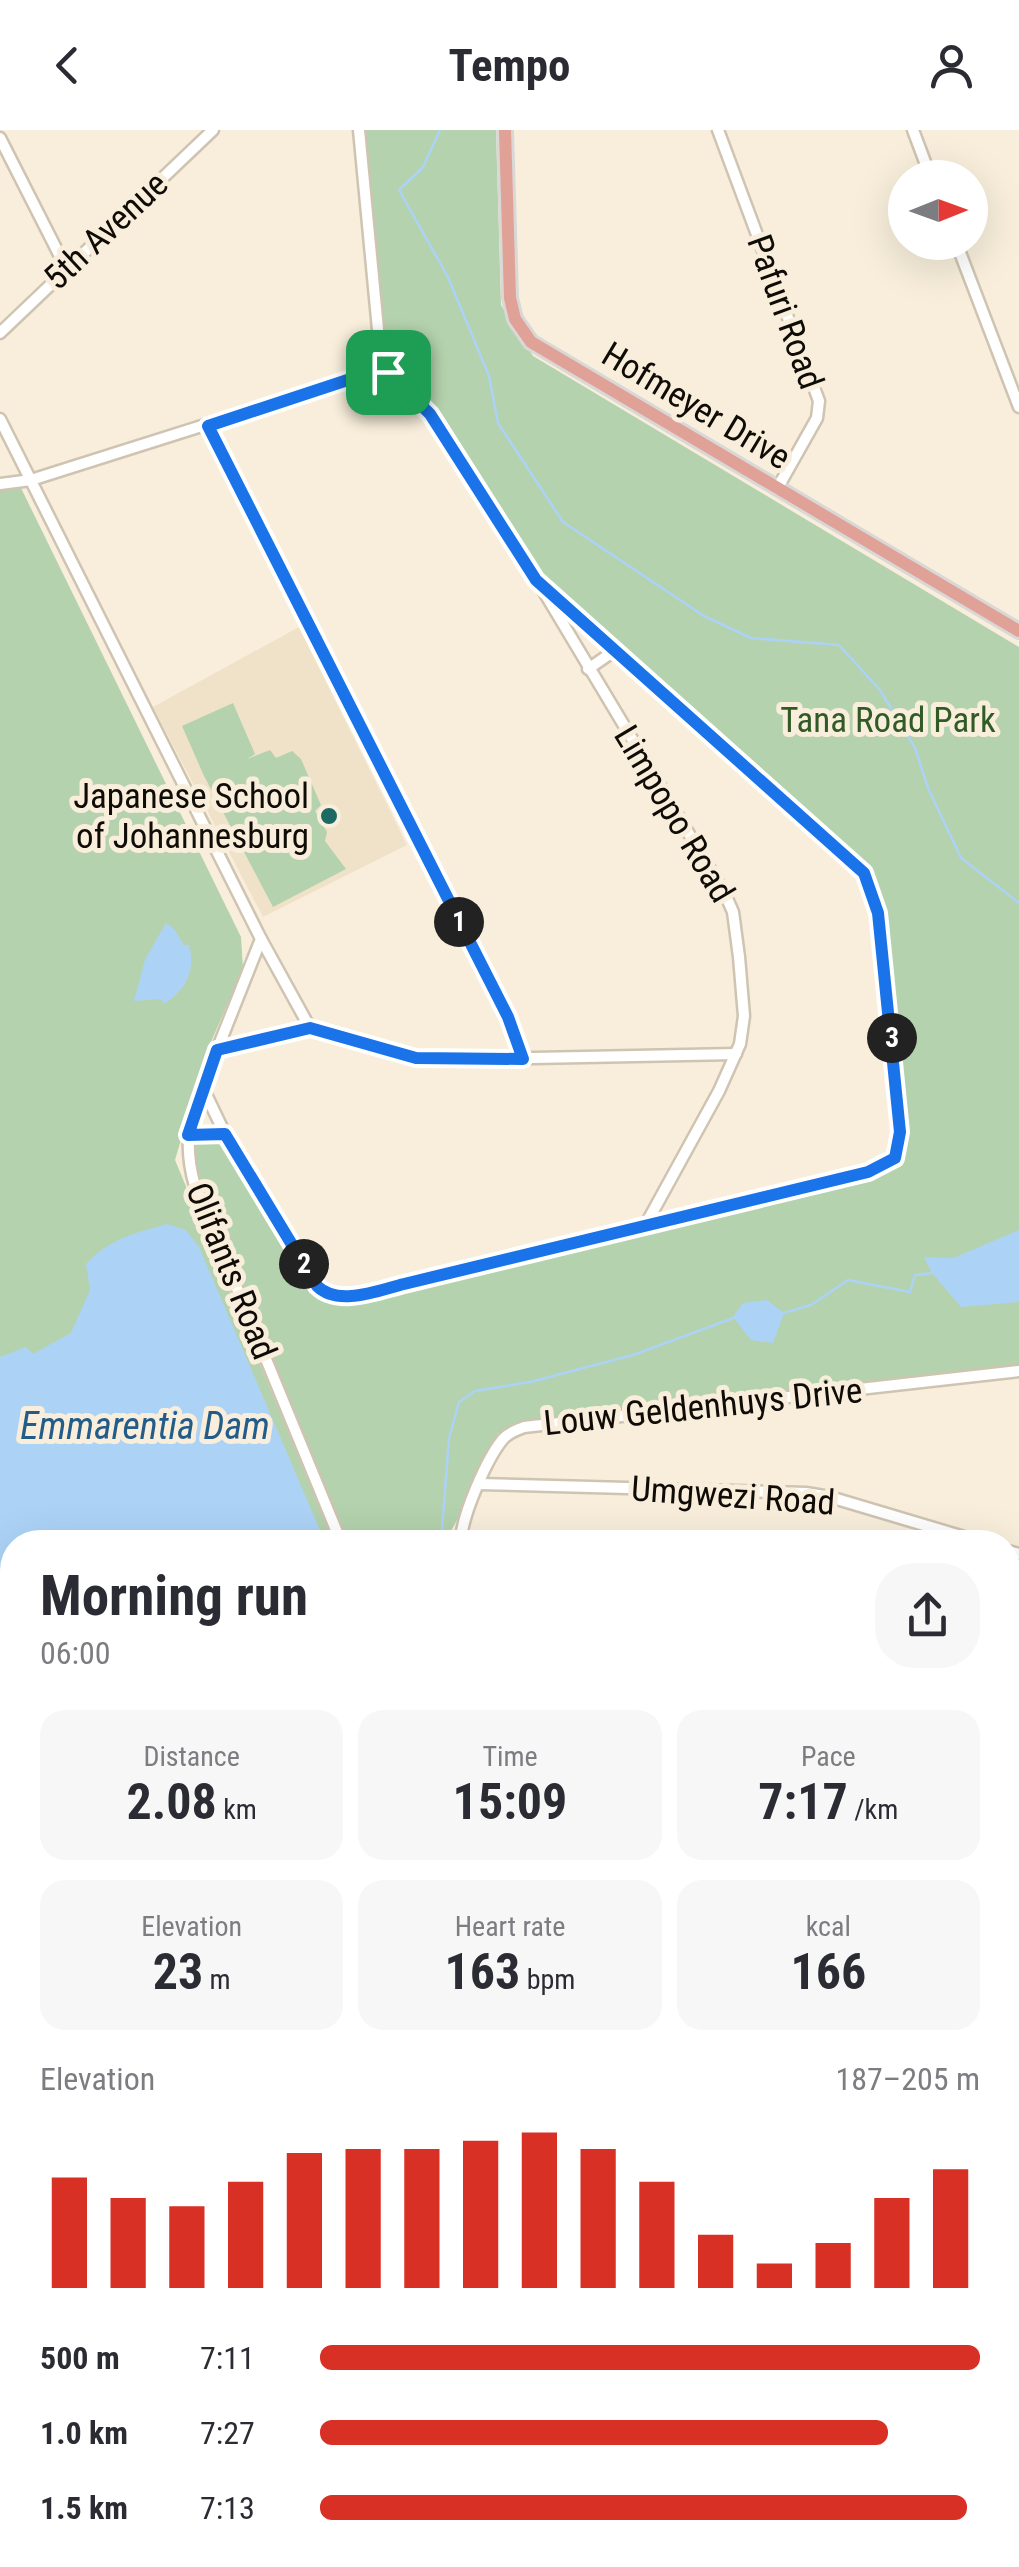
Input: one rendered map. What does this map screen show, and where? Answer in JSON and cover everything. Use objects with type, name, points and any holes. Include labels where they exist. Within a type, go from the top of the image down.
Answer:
[{"type":"main road","name":"Hofmeyer Drive","points":[[504,130],[510,298],[520,328],[541,349],[1019,632]]},
{"type":"street","name":"5th Avenue","points":[[0,332],[214,130]]},
{"type":"street","points":[[202,1086],[225,1134],[317,1286],[331,1294],[360,1294],[868,1172],[895,1158],[900,1132],[878,913],[864,873],[536,580],[430,414],[384,368],[360,130]]},
{"type":"street","name":"Pafuri Road","points":[[718,130],[818,401],[816,418],[776,489]]},
{"type":"street","points":[[913,130],[924,160]]},
{"type":"street","points":[[0,138],[66,268]]},
{"type":"street","points":[[963,260],[1019,407]]},
{"type":"street","points":[[0,484],[31,480],[384,368]]},
{"type":"street","points":[[0,419],[261,940],[310,1028]]},
{"type":"street","points":[[208,426],[508,1017],[523,1059]]},
{"type":"street","name":"Limpopo Road","points":[[536,580],[730,904],[744,1016],[736,1054],[646,1224]]},
{"type":"street","points":[[588,669],[617,649]]},
{"type":"street","name":"Olifants Road","points":[[261,940],[202,1086],[188,1135],[188,1155],[195,1186],[336,1530]]},
{"type":"street","points":[[217,1050],[310,1028],[416,1058],[736,1054]]},
{"type":"street","points":[[188,1135],[225,1134]]},
{"type":"street","name":"Louw Geldenhuys Drive","points":[[463,1530],[465,1513],[503,1439],[524,1427],[1019,1371]]},
{"type":"street","name":"Umgwezi Road","points":[[480,1484],[806,1493],[941,1530]]},
{"type":"shaded area","name":"Japanese School of Johannesburg","points":[[299,627],[407,845],[263,917],[153,707]]},
{"type":"green space","name":"Tana Road Park","points":[[366,130],[496,130],[501,305],[533,356],[1019,647],[1019,1373],[498,1433],[476,1486],[451,1530],[342,1530],[197,1178],[193,1141],[226,1142],[315,1294],[352,1303],[874,1178],[896,1145],[876,909],[862,873],[535,585],[442,425],[387,367]]},
{"type":"green space","points":[[20,486],[241,937],[243,968],[208,1049],[175,1160],[329,1530],[0,1530],[0,489]]},
{"type":"green space","points":[[233,703],[255,754],[247,759],[270,750],[276,758],[292,751],[301,759],[321,805],[315,811],[327,832],[325,841],[346,869],[273,907],[182,726]]},
{"type":"water","points":[[166,923],[184,945],[189,945],[191,963],[187,979],[164,1004],[161,999],[134,1001],[145,960]]},
{"type":"water","name":"Emmarentia Dam","points":[[167,1224],[186,1230],[199,1247],[320,1530],[0,1530],[0,1357],[26,1347],[33,1354],[71,1333],[90,1290],[86,1264],[113,1243]]},
{"type":"water","points":[[1019,1230],[1019,1302],[961,1307],[932,1273],[924,1257],[953,1258]]},
{"type":"water","points":[[767,1300],[784,1313],[773,1343],[751,1340],[733,1317],[743,1303]]},
{"type":"waterway","points":[[440,130],[423,167],[399,190],[448,277],[489,376],[498,423],[563,522],[704,616],[751,638],[839,645],[880,690],[915,748],[928,788],[961,858],[1019,903]]},
{"type":"waterway","points":[[784,1313],[811,1305],[848,1280],[910,1292],[915,1275],[932,1273]]},
{"type":"waterway","points":[[442,1530],[449,1438],[459,1402],[475,1391],[530,1382],[633,1355],[736,1317]]},
{"type":"place","name":"Japanese School of Johannesburg","points":[[329,816]]},
{"type":"route","points":[[384,368],[388,372],[430,414],[536,580],[864,873],[878,913],[898,1103],[900,1142],[890,1163],[868,1172],[342,1296],[325,1293],[317,1286],[225,1134],[188,1135],[194,1108],[217,1050],[310,1028],[416,1058],[523,1059],[508,1017],[208,426],[384,368]]}]
